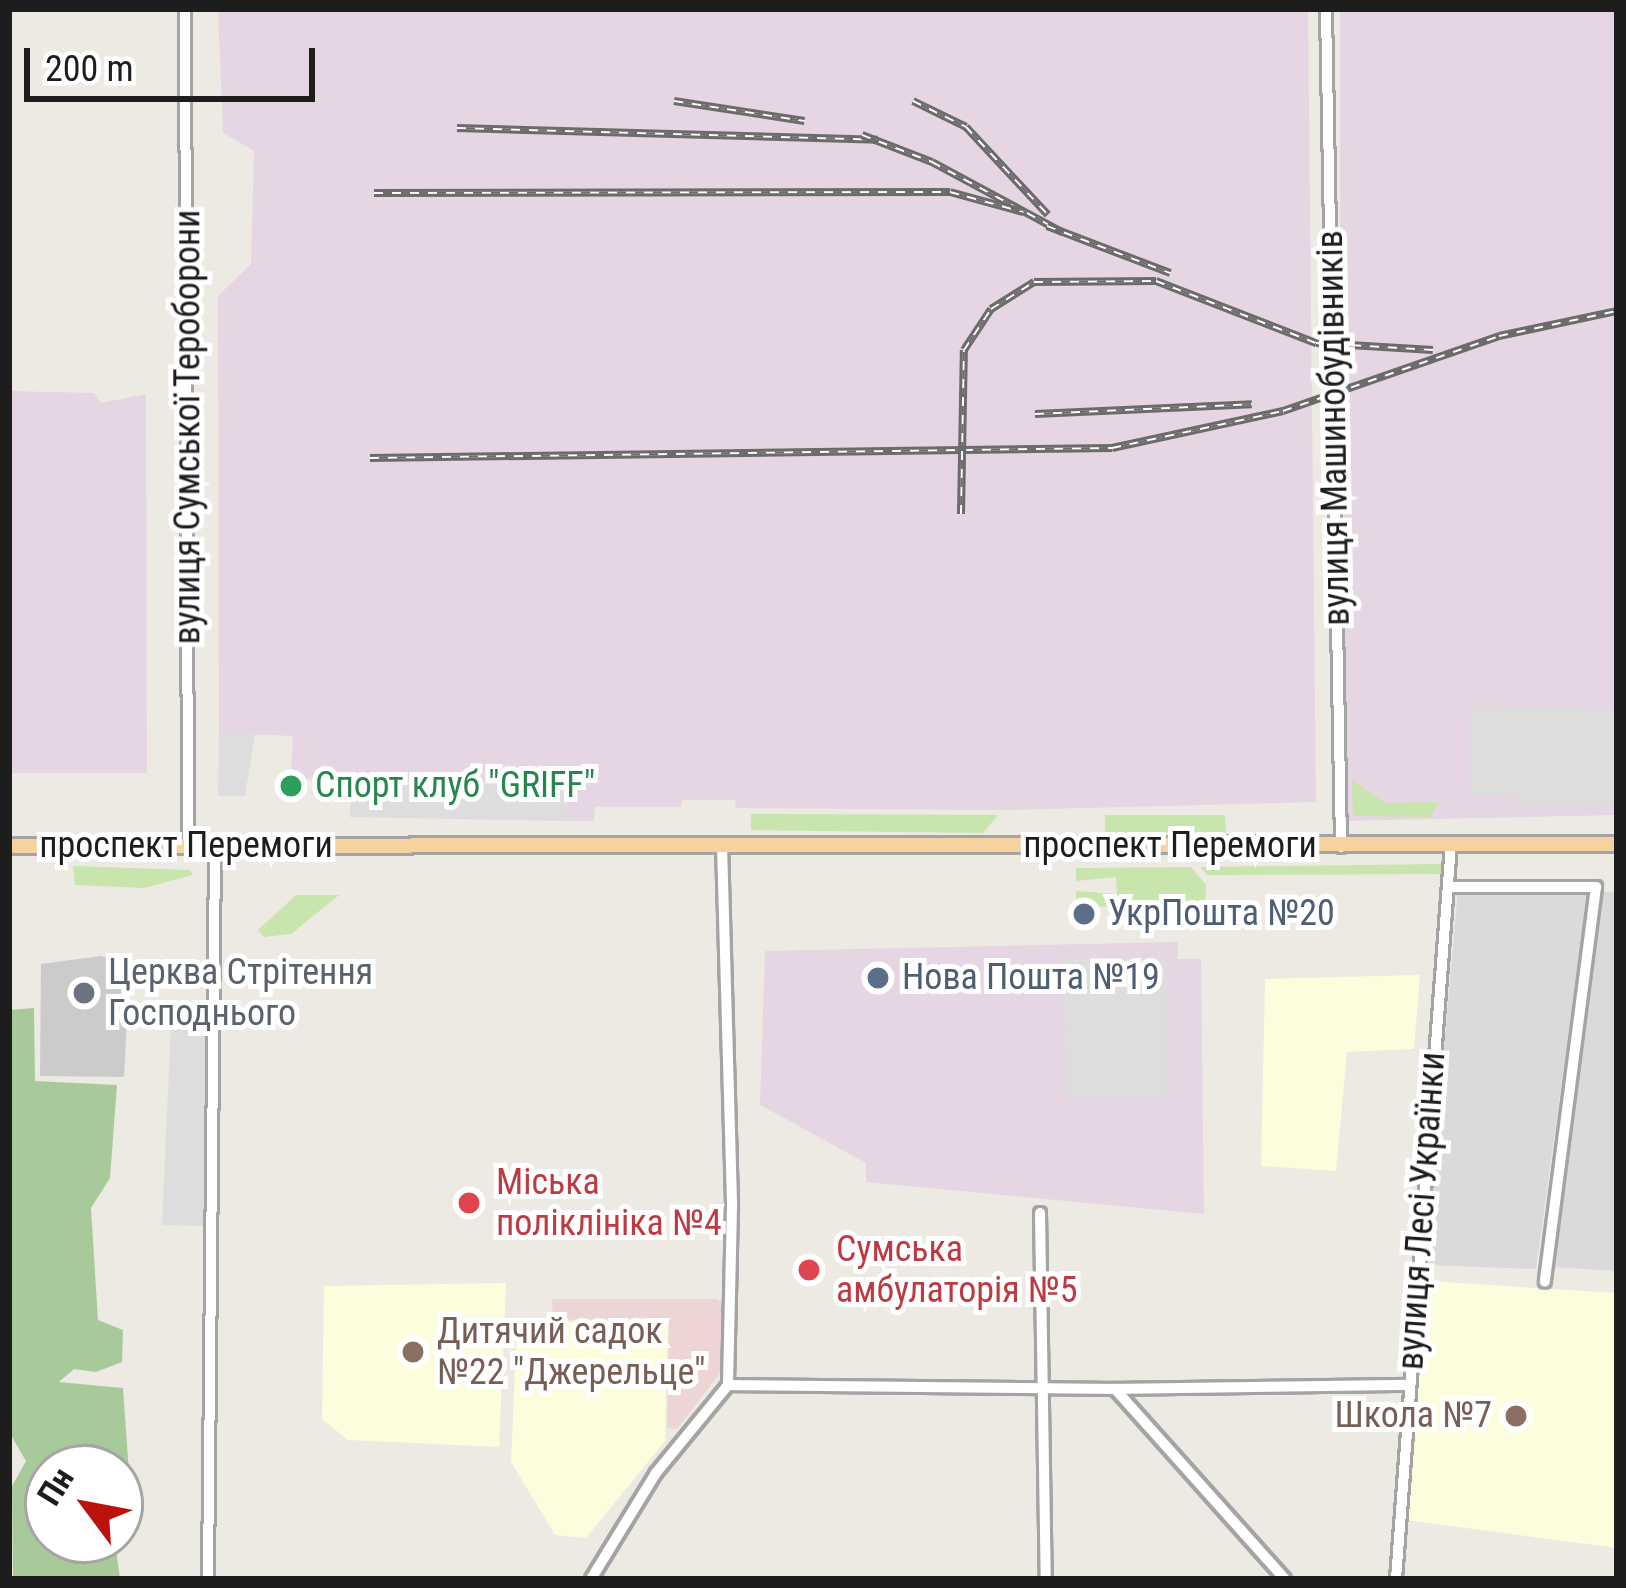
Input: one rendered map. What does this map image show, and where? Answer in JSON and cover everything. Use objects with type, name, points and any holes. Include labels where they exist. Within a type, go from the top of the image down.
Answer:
[{"type":"main road","name":"проспект Перемоги","points":[[9,846],[1617,844]]},
{"type":"street","name":"вулиця Сумської Тероборони","points":[[185,9],[188,845]]},
{"type":"street","name":"вулиця Машинобудівників","points":[[1325,9],[1341,847]]},
{"type":"street","name":"вулиця Лесі Українки","points":[[1396,1579],[1451,844]]},
{"type":"street","points":[[208,1579],[215,845]]},
{"type":"street","points":[[591,1579],[656,1473],[728,1385],[732,1207],[722,845]]},
{"type":"street","points":[[1448,887],[1596,887],[1545,1282]]},
{"type":"street","points":[[1040,1213],[1046,1579]]},
{"type":"street","points":[[728,1385],[1115,1389],[1408,1385]]},
{"type":"street","points":[[1115,1389],[1285,1579]]},
{"type":"shaded area","points":[[218,9],[1308,9],[1316,802],[1005,810],[736,808],[735,800],[682,800],[681,807],[595,807],[594,821],[565,821],[565,785],[300,779],[291,772],[293,736],[219,733],[218,296],[251,264],[254,151],[223,133]]},
{"type":"shaded area","points":[[1340,9],[1617,9],[1617,815],[1341,821]]},
{"type":"shaded area","points":[[9,391],[94,393],[101,403],[146,394],[147,773],[9,773]]},
{"type":"shaded area","points":[[1469,706],[1617,709],[1617,806],[1514,804],[1513,795],[1470,795]]},
{"type":"shaded area","points":[[219,733],[255,734],[245,796],[218,796]]},
{"type":"shaded area","points":[[351,782],[566,785],[565,821],[350,817]]},
{"type":"shaded area","points":[[1458,890],[1588,891],[1536,1269],[1425,1265]]},
{"type":"shaded area","points":[[1602,892],[1617,892],[1617,1271],[1552,1267]]},
{"type":"shaded area","points":[[1178,942],[1178,959],[1201,959],[1204,1214],[866,1182],[866,1163],[760,1105],[765,951]]},
{"type":"shaded area","points":[[101,956],[130,965],[124,1077],[40,1076],[41,964]]},
{"type":"shaded area","points":[[1166,957],[1167,1097],[1065,1098],[1063,959]]},
{"type":"shaded area","points":[[1420,975],[1414,1049],[1347,1052],[1336,1171],[1261,1166],[1265,979]]},
{"type":"shaded area","points":[[184,1010],[209,1010],[203,1226],[162,1225],[171,1024],[184,1024]]},
{"type":"shaded area","name":"Школа №7","points":[[1427,1281],[1617,1293],[1617,1548],[1406,1520]]},
{"type":"shaded area","name":"Дитячий садок №22 \"Джерельце\"","points":[[506,1283],[499,1447],[348,1440],[322,1419],[324,1286]]},
{"type":"shaded area","points":[[552,1299],[717,1299],[724,1305],[724,1368],[677,1429],[667,1428],[669,1319],[553,1320]]},
{"type":"shaded area","points":[[668,1321],[665,1441],[586,1538],[555,1535],[511,1462],[517,1322]]},
{"type":"green space","points":[[1352,780],[1386,803],[1439,802],[1430,817],[1353,816]]},
{"type":"green space","points":[[751,814],[998,815],[983,833],[751,830]]},
{"type":"green space","points":[[1105,815],[1225,815],[1226,832],[1105,833]]},
{"type":"green space","points":[[1441,864],[1441,874],[1207,875],[1200,867]]},
{"type":"green space","points":[[73,866],[190,870],[193,875],[144,888],[75,885]]},
{"type":"green space","points":[[1191,867],[1206,885],[1205,905],[1076,907],[1076,891],[1117,894],[1116,877],[1076,881],[1076,868]]},
{"type":"green space","points":[[296,895],[339,895],[291,934],[264,937],[258,930]]},
{"type":"green space","points":[[34,1008],[35,1081],[117,1085],[110,1178],[91,1208],[98,1320],[123,1330],[122,1362],[96,1372],[74,1369],[59,1382],[123,1388],[127,1444],[24,1444],[24,1458],[9,1432],[9,1010]]},
{"type":"green space","points":[[24,1465],[24,1564],[118,1564],[120,1579],[13,1579],[12,1486]]},
{"type":"railway","points":[[674,101],[804,121]]},
{"type":"railway","points":[[913,101],[966,127],[1048,215]]},
{"type":"railway","points":[[457,128],[878,140]]},
{"type":"railway","points":[[862,135],[932,162],[1062,232]]},
{"type":"railway","points":[[374,193],[950,192],[1023,212]]},
{"type":"railway","points":[[1047,226],[1170,273]]},
{"type":"railway","points":[[961,514],[964,350],[991,309],[1034,282],[1156,281],[1316,343],[1433,350]]},
{"type":"railway","points":[[370,458],[1112,448],[1283,411],[1499,336],[1617,311]]},
{"type":"railway","points":[[1035,414],[1252,404]]},
{"type":"place","name":"Спорт клуб \"GRIFF\"","points":[[291,786]]},
{"type":"place","name":"УкрПошта №20","points":[[1084,914]]},
{"type":"place","name":"Нова Пошта №19","points":[[878,978]]},
{"type":"place","name":"Церква Стрітення Господнього","points":[[84,993]]},
{"type":"place","name":"Міська поліклініка №4","points":[[469,1203]]},
{"type":"place","name":"Сумська амбулаторія №5","points":[[809,1270]]},
{"type":"place","name":"Дитячий садок №22 \"Джерельце\"","points":[[413,1352]]},
{"type":"place","name":"Школа №7","points":[[1516,1416]]}]
